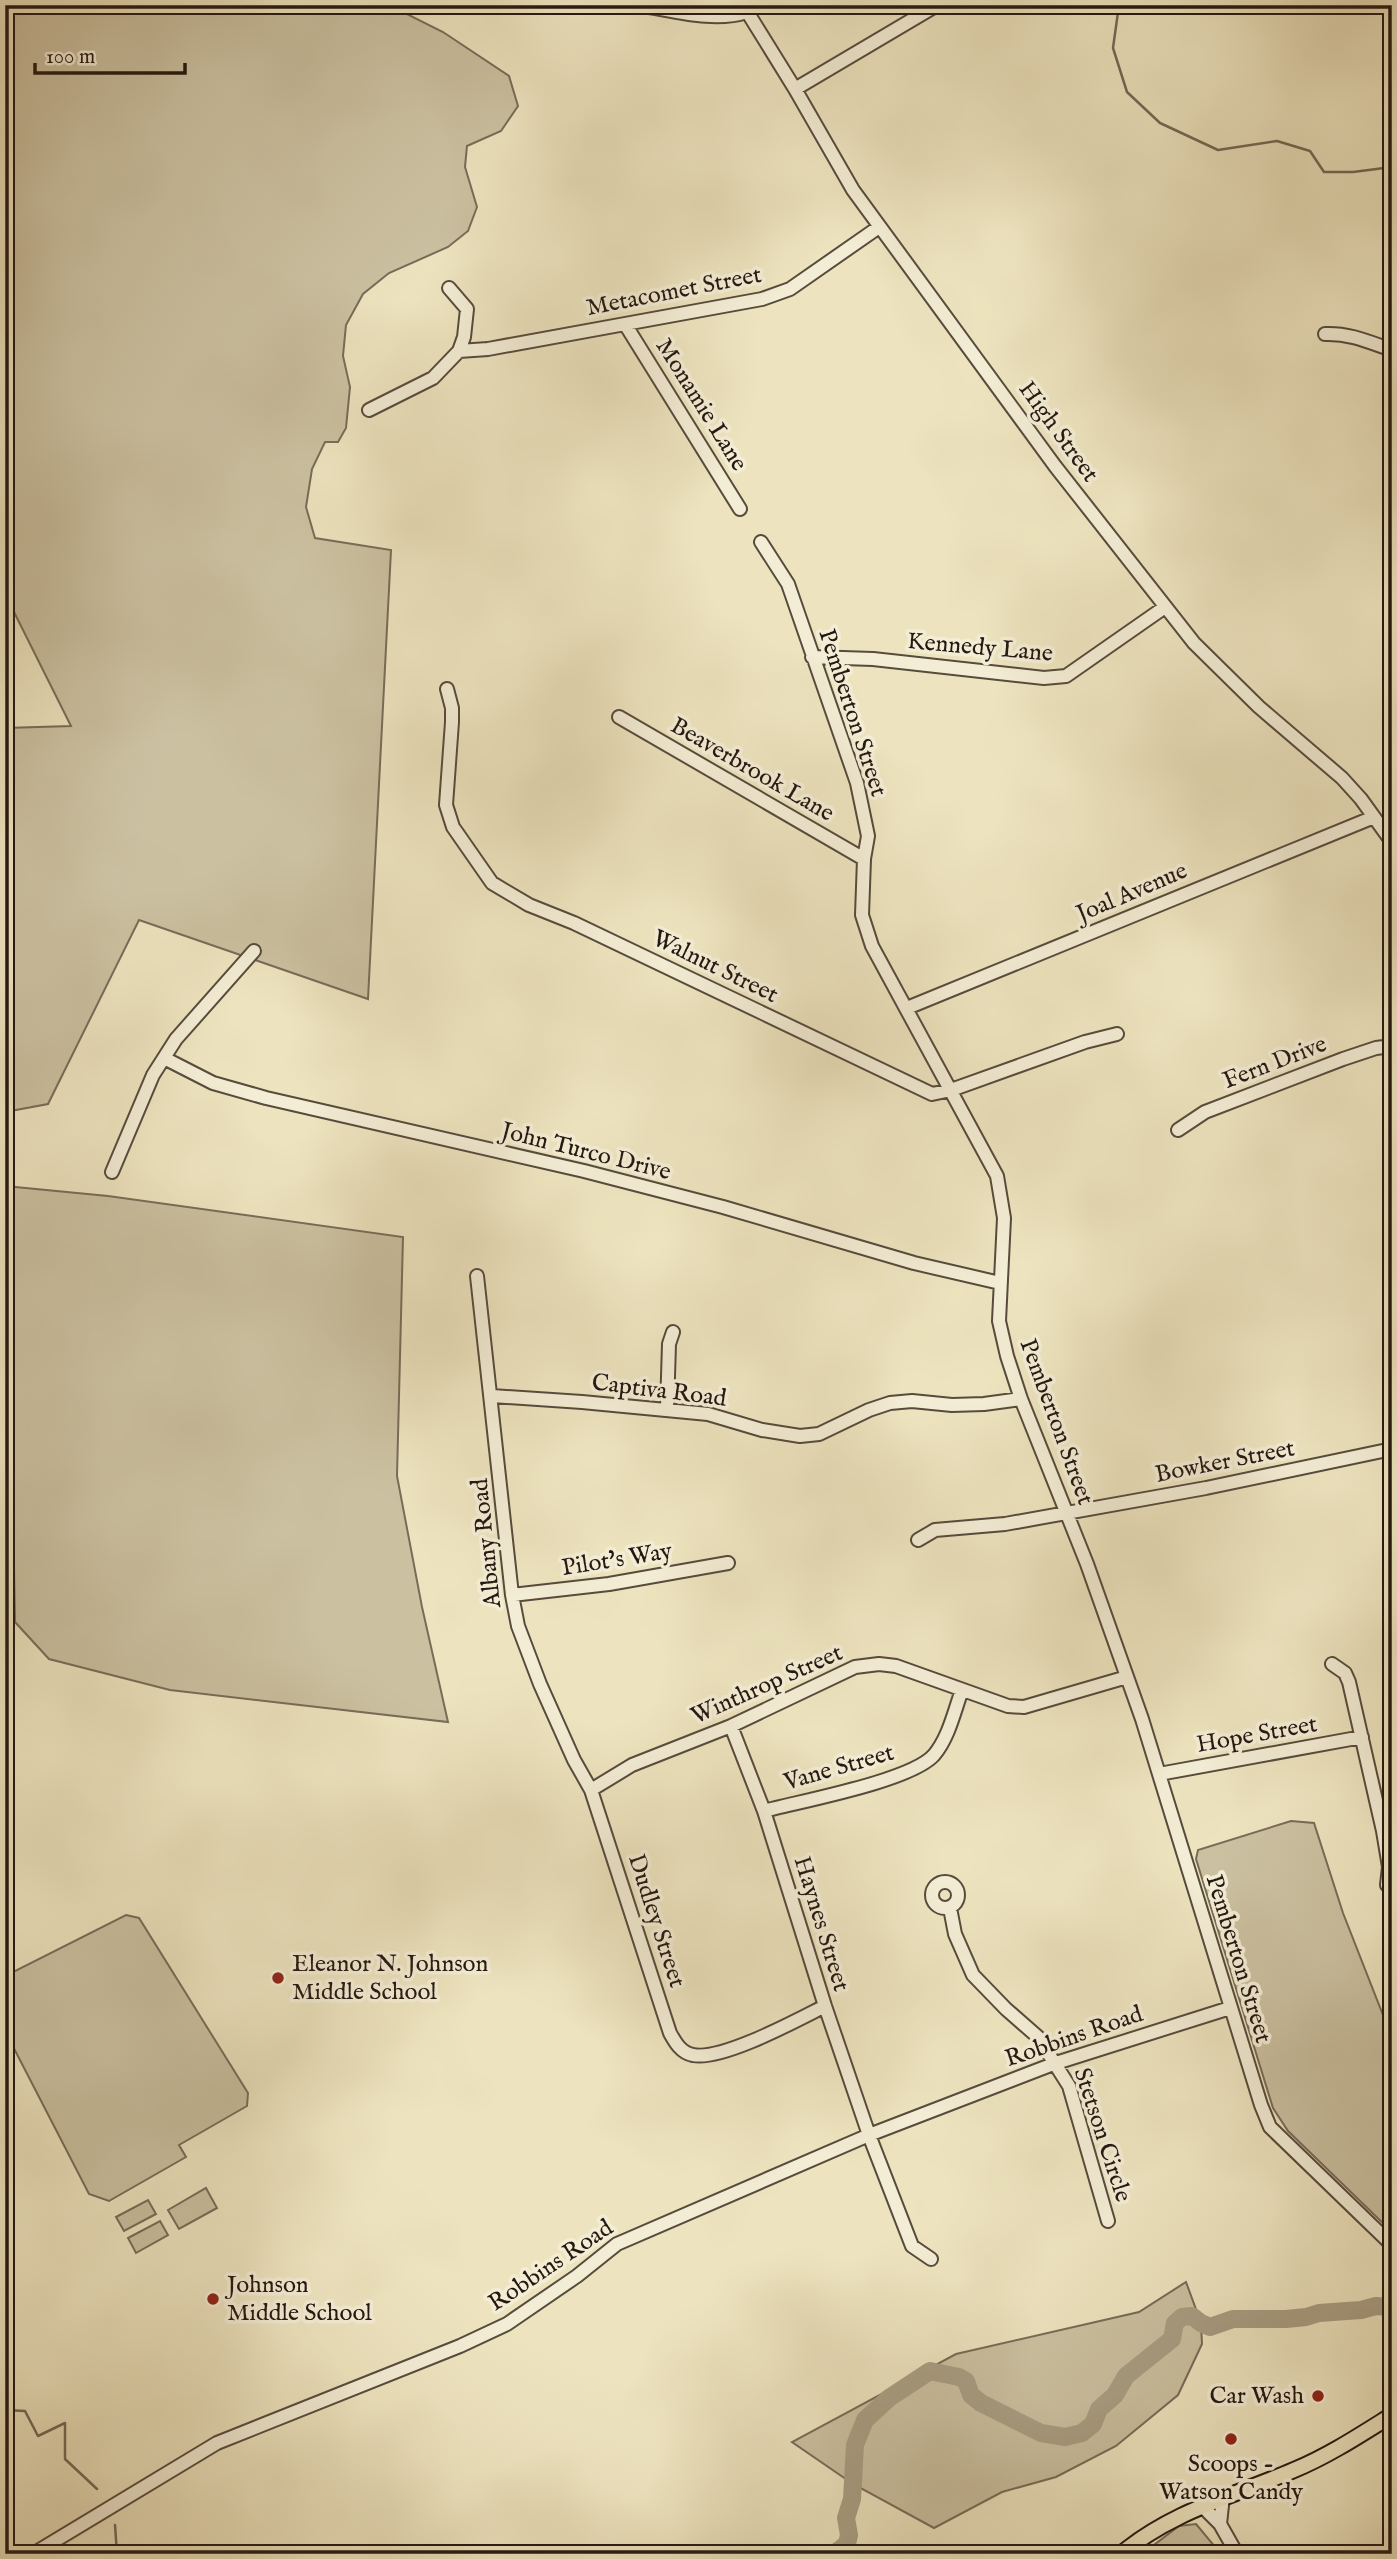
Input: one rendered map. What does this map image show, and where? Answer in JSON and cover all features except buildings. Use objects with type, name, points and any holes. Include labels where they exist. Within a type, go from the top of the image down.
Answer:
[{"type":"main road","points":[[1121,2554],[1163,2524],[1201,2505],[1303,2466],[1392,2415]]},
{"type":"street","points":[[637,5],[730,18],[745,9]]},
{"type":"street","points":[[795,89],[937,5]]},
{"type":"street","name":"High Street","points":[[745,9],[853,190],[1055,466],[1194,643],[1252,702],[1342,778],[1392,842]]},
{"type":"street","name":"Metacomet Street","points":[[459,351],[488,349],[762,299],[790,289],[879,227]]},
{"type":"street","points":[[369,410],[433,378],[459,351],[464,337],[467,309],[449,288]]},
{"type":"street","name":"Monamie Lane","points":[[625,324],[740,509]]},
{"type":"street","points":[[1325,334],[1355,337],[1392,351]]},
{"type":"street","name":"Pemberton Street","points":[[761,542],[788,584],[857,783],[868,836],[864,859],[862,915],[878,961],[907,1008],[997,1176],[1004,1218],[999,1321],[1021,1399],[1127,1677],[1270,2127],[1392,2245]]},
{"type":"street","name":"Kennedy Lane","points":[[812,657],[873,659],[1044,678],[1066,676],[1165,607]]},
{"type":"street","name":"Walnut Street","points":[[447,689],[452,722],[446,804],[453,827],[492,883],[529,905],[575,923],[927,1093],[939,1094],[1085,1042],[1117,1034]]},
{"type":"street","name":"Beaverbrook Lane","points":[[619,717],[864,859]]},
{"type":"street","name":"Joal Avenue","points":[[907,1008],[1374,817]]},
{"type":"street","points":[[112,1172],[153,1075],[176,1039],[254,951]]},
{"type":"street","name":"Fern Drive","points":[[1178,1130],[1205,1112],[1343,1059],[1376,1048],[1392,1046]]},
{"type":"street","name":"John Turco Drive","points":[[164,1058],[213,1083],[266,1098],[723,1207],[914,1263],[1000,1283]]},
{"type":"street","name":"Albany Road","points":[[477,1276],[512,1595],[518,1626],[540,1684],[574,1760],[591,1790]]},
{"type":"street","points":[[667,1409],[669,1344],[673,1332]]},
{"type":"street","name":"Captiva Road","points":[[492,1396],[667,1409],[708,1415],[762,1430],[800,1436],[819,1434],[890,1403],[912,1401],[952,1405],[1021,1399]]},
{"type":"street","name":"Bowker Street","points":[[918,1540],[935,1530],[1005,1524],[1206,1488],[1392,1449]]},
{"type":"street","name":"Pilot's Way","points":[[512,1595],[609,1584],[728,1563]]},
{"type":"street","name":"Winthrop Street","points":[[591,1790],[632,1765],[731,1726],[855,1667],[879,1664],[896,1666],[1008,1706],[1024,1707],[1127,1677]]},
{"type":"street","points":[[1332,1664],[1345,1673],[1349,1682],[1387,1830],[1387,1885]]},
{"type":"street","name":"Vane Street","points":[[764,1811],[874,1783],[922,1765],[945,1738],[962,1690]]},
{"type":"street","name":"Haynes Street","points":[[731,1726],[764,1811],[825,2007],[869,2135],[912,2246],[931,2259]]},
{"type":"street","name":"Hope Street","points":[[1159,1774],[1362,1737]]},
{"type":"street","name":"Dudley Street","points":[[591,1790],[670,2033],[680,2048],[694,2056],[709,2055],[733,2048],[825,2007]]},
{"type":"street","name":"Stetson Circle","points":[[950,1908],[956,1934],[973,1975],[1038,2037],[1069,2086],[1108,2221]]},
{"type":"street","name":"Robbins Road","points":[[33,2554],[217,2443],[487,2334],[523,2314],[617,2244],[869,2135],[1056,2063],[1230,2008]]},
{"type":"street","points":[[1220,2524],[1223,2496]]},
{"type":"street","points":[[1201,2505],[1220,2524],[1237,2554]]},
{"type":"shaded area","points":[[5,5],[389,5],[443,32],[509,76],[518,106],[501,131],[467,146],[465,167],[477,207],[468,231],[448,247],[389,273],[363,294],[346,325],[343,356],[350,387],[346,428],[338,442],[325,442],[312,469],[306,507],[315,538],[391,550],[368,999],[139,920],[48,1104],[5,1112],[5,973],[8,972],[5,959],[5,728],[71,726],[5,594]]},
{"type":"shaded area","points":[[5,1186],[108,1196],[403,1237],[397,1476],[422,1607],[448,1722],[170,1690],[49,1659],[15,1622],[14,1566],[5,1565]]},
{"type":"shaded area","points":[[1291,1821],[1314,1823],[1343,1913],[1392,2038],[1392,2232],[1288,2131],[1273,2108],[1196,1859],[1198,1850]]},
{"type":"shaded area","points":[[126,1915],[139,1918],[248,2093],[247,2106],[179,2145],[186,2157],[109,2201],[89,2194],[5,2031],[5,1976]]},
{"type":"shaded area","points":[[206,2188],[217,2208],[179,2229],[168,2210]]},
{"type":"shaded area","points":[[148,2200],[156,2214],[124,2231],[116,2217]]},
{"type":"shaded area","points":[[160,2221],[168,2235],[136,2253],[128,2238]]},
{"type":"shaded area","points":[[1186,2282],[1201,2323],[1202,2344],[1178,2395],[1116,2446],[1056,2477],[1002,2492],[934,2528],[853,2484],[792,2442],[956,2354],[1139,2312]]},
{"type":"shaded area","points":[[1196,2524],[1221,2554],[1142,2554],[1179,2526]]},
{"type":"waterway","points":[[1119,5],[1113,48],[1127,92],[1160,123],[1218,150],[1277,141],[1310,151],[1324,172],[1353,172],[1392,167]]},
{"type":"waterway","points":[[834,2554],[847,2544],[849,2535],[846,2518],[852,2499],[855,2445],[865,2420],[889,2398],[930,2371],[959,2377],[966,2381],[971,2395],[981,2403],[1041,2433],[1065,2437],[1082,2433],[1093,2424],[1099,2409],[1115,2395],[1126,2376],[1172,2339],[1175,2323],[1182,2317],[1192,2316],[1210,2327],[1233,2319],[1286,2319],[1376,2306],[1392,2307]]},
{"type":"waterway","points":[[5,2410],[25,2411],[38,2436],[65,2423],[65,2459],[97,2489]]},
{"type":"waterway","points":[[115,2525],[117,2554]]},
{"type":"place","name":"Eleanor N. Johnson Middle School","points":[[278,1978]]},
{"type":"place","name":"Johnson Middle School","points":[[213,2299]]},
{"type":"place","name":"Car Wash","points":[[1318,2396]]},
{"type":"place","name":"Scoops - Watson Candy","points":[[1231,2439]]}]
